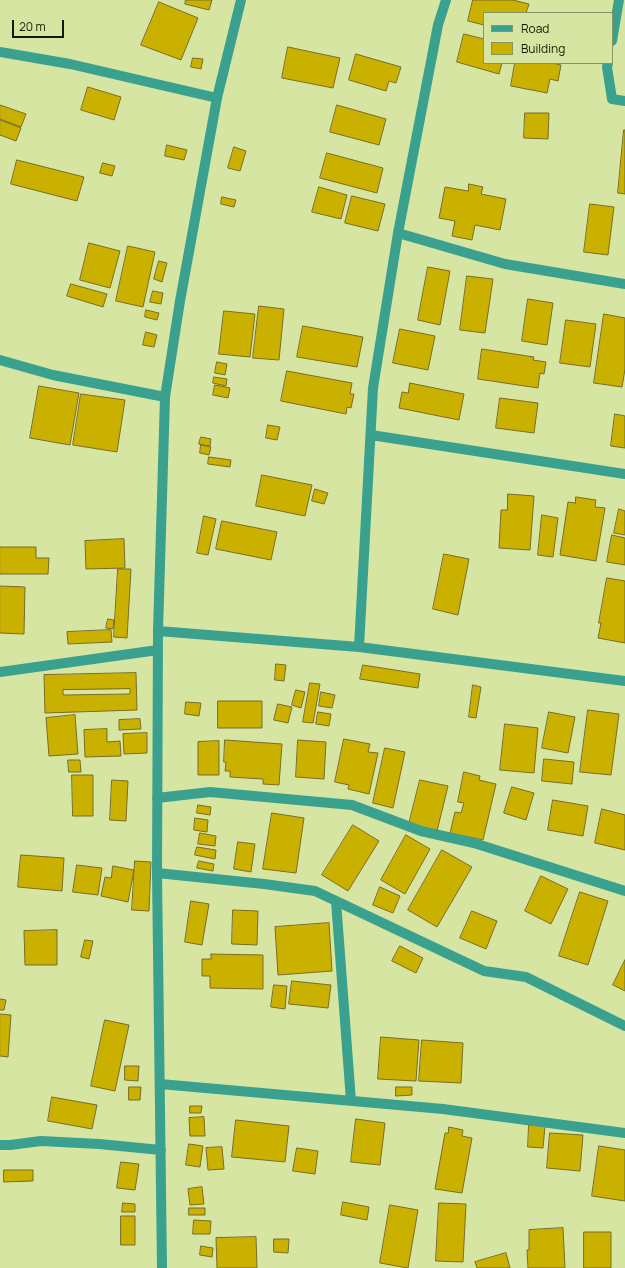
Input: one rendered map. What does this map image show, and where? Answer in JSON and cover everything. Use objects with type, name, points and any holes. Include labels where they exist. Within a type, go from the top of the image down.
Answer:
[{"type":"street","points":[[162,1268],[157,798],[158,631],[165,397],[180,301],[217,98],[241,0]]},
{"type":"street","points":[[359,647],[374,388],[398,233],[438,25],[446,0]]},
{"type":"street","points":[[613,35],[619,0]]},
{"type":"street","points":[[0,52],[70,64],[217,98]]},
{"type":"street","points":[[608,64],[612,99],[625,101]]},
{"type":"street","points":[[398,233],[505,264],[625,284]]},
{"type":"street","points":[[0,360],[53,375],[165,397]]},
{"type":"street","points":[[371,435],[625,474]]},
{"type":"street","points":[[158,631],[359,647],[625,681]]},
{"type":"street","points":[[0,672],[158,650]]},
{"type":"street","points":[[157,798],[210,792],[352,805],[421,831],[474,843],[625,891]]},
{"type":"street","points":[[157,873],[315,891],[484,970],[526,977],[625,1026]]},
{"type":"street","points":[[336,901],[351,1101]]},
{"type":"street","points":[[160,1084],[443,1109],[625,1133]]},
{"type":"street","points":[[0,1145],[41,1141],[99,1144],[161,1150]]},
{"type":"building","points":[[186,0],[212,0],[209,10],[185,4]]},
{"type":"building","points":[[473,0],[513,0],[529,4],[526,12],[483,12],[483,25],[468,21]]},
{"type":"building","points":[[159,2],[198,18],[181,60],[141,45]]},
{"type":"building","points":[[464,34],[483,39],[483,64],[502,64],[499,74],[457,62]]},
{"type":"building","points":[[288,47],[340,58],[333,88],[282,78]]},
{"type":"building","points":[[356,54],[401,67],[396,83],[389,81],[386,91],[349,80]]},
{"type":"building","points":[[193,58],[203,59],[201,69],[191,67]]},
{"type":"building","points":[[515,64],[561,65],[558,81],[550,79],[547,93],[511,86]]},
{"type":"building","points":[[88,87],[121,97],[114,120],[81,110]]},
{"type":"building","points":[[0,105],[26,114],[21,127],[0,119]]},
{"type":"building","points":[[337,105],[386,119],[379,145],[330,132]]},
{"type":"building","points":[[525,113],[549,113],[548,139],[524,138]]},
{"type":"building","points":[[0,120],[21,128],[16,141],[0,135]]},
{"type":"building","points":[[625,130],[625,194],[618,193]]},
{"type":"building","points":[[167,145],[187,150],[184,160],[165,156]]},
{"type":"building","points":[[234,147],[246,151],[240,171],[228,168]]},
{"type":"building","points":[[327,153],[383,168],[377,193],[320,178]]},
{"type":"building","points":[[17,160],[84,177],[77,201],[11,184]]},
{"type":"building","points":[[103,163],[115,166],[112,176],[100,173]]},
{"type":"building","points":[[469,184],[483,187],[481,194],[506,199],[500,230],[475,225],[472,240],[452,236],[455,221],[439,218],[445,187],[468,191]]},
{"type":"building","points":[[319,187],[347,195],[341,219],[312,212]]},
{"type":"building","points":[[352,196],[385,204],[378,231],[345,223]]},
{"type":"building","points":[[222,197],[236,200],[234,207],[221,204]]},
{"type":"building","points":[[590,204],[614,207],[608,255],[584,252]]},
{"type":"building","points":[[89,243],[120,251],[110,288],[80,280]]},
{"type":"building","points":[[128,246],[155,252],[143,307],[116,301]]},
{"type":"building","points":[[159,261],[167,263],[162,282],[154,279]]},
{"type":"building","points":[[428,267],[450,271],[440,325],[418,320]]},
{"type":"building","points":[[467,276],[493,279],[485,333],[460,330]]},
{"type":"building","points":[[71,284],[107,294],[103,307],[67,296]]},
{"type":"building","points":[[153,291],[163,293],[161,304],[150,302]]},
{"type":"building","points":[[528,299],[553,303],[547,345],[522,341]]},
{"type":"building","points":[[259,306],[284,309],[279,360],[253,358]]},
{"type":"building","points":[[146,310],[159,313],[157,320],[145,317]]},
{"type":"building","points":[[224,311],[255,314],[250,357],[219,354]]},
{"type":"building","points":[[604,314],[625,318],[625,369],[622,387],[594,383]]},
{"type":"building","points":[[566,320],[596,324],[590,367],[560,363]]},
{"type":"building","points":[[303,326],[363,337],[357,367],[297,357]]},
{"type":"building","points":[[400,329],[435,336],[428,370],[393,363]]},
{"type":"building","points":[[146,332],[157,335],[154,347],[143,345]]},
{"type":"building","points":[[482,349],[534,357],[533,360],[546,362],[544,374],[540,373],[538,388],[478,379]]},
{"type":"building","points":[[217,362],[227,364],[225,375],[215,373]]},
{"type":"building","points":[[287,371],[352,383],[350,394],[354,394],[351,408],[347,407],[346,414],[281,401]]},
{"type":"building","points":[[214,377],[227,379],[226,386],[213,383]]},
{"type":"building","points":[[410,383],[464,394],[459,420],[399,408],[402,392],[408,393]]},
{"type":"building","points":[[215,385],[230,388],[228,398],[213,395]]},
{"type":"building","points":[[39,386],[79,393],[70,445],[30,438]]},
{"type":"building","points":[[81,394],[125,400],[117,452],[73,445]]},
{"type":"building","points":[[500,398],[538,403],[534,433],[496,428]]},
{"type":"building","points":[[615,414],[625,416],[625,448],[611,446]]},
{"type":"building","points":[[268,425],[280,427],[277,440],[266,438]]},
{"type":"building","points":[[201,437],[211,439],[210,446],[199,444]]},
{"type":"building","points":[[201,445],[211,447],[209,455],[200,453]]},
{"type":"building","points":[[209,457],[231,460],[230,467],[208,464]]},
{"type":"building","points":[[262,475],[312,485],[305,516],[256,506]]},
{"type":"building","points":[[315,489],[328,493],[324,504],[312,501]]},
{"type":"building","points":[[508,494],[534,496],[530,550],[499,548],[501,510],[507,510]]},
{"type":"building","points":[[576,497],[596,500],[595,507],[605,508],[596,561],[560,555],[568,502],[575,503]]},
{"type":"building","points":[[619,509],[625,511],[625,535],[614,533]]},
{"type":"building","points":[[542,515],[558,518],[553,557],[538,555]]},
{"type":"building","points":[[204,516],[216,519],[208,555],[197,553]]},
{"type":"building","points":[[222,521],[277,532],[271,560],[216,549]]},
{"type":"building","points":[[612,535],[625,538],[625,565],[607,562]]},
{"type":"building","points":[[124,539],[125,568],[86,569],[85,541]]},
{"type":"building","points":[[0,547],[36,547],[36,558],[49,558],[48,574],[0,574]]},
{"type":"building","points":[[444,554],[469,559],[458,615],[433,609]]},
{"type":"building","points":[[118,569],[131,569],[127,638],[114,637]]},
{"type":"building","points":[[607,578],[625,581],[625,643],[598,638],[601,623],[599,623]]},
{"type":"building","points":[[0,586],[25,587],[24,634],[0,633]]},
{"type":"building","points":[[108,619],[114,620],[113,629],[106,628]]},
{"type":"building","points":[[111,630],[112,642],[68,644],[67,632]]},
{"type":"building","points":[[276,664],[286,665],[284,681],[275,680]]},
{"type":"building","points":[[363,665],[420,674],[418,688],[360,679]]},
{"type":"building","points":[[136,673],[137,710],[45,713],[44,675]],"holes":[[[130,689],[130,694],[63,695],[63,690]]]},
{"type":"building","points":[[310,683],[320,684],[313,723],[303,722]]},
{"type":"building","points":[[473,685],[481,687],[476,718],[469,717]]},
{"type":"building","points":[[296,690],[305,692],[301,708],[292,705]]},
{"type":"building","points":[[321,692],[335,695],[332,708],[319,706]]},
{"type":"building","points":[[218,701],[262,701],[262,728],[218,728]]},
{"type":"building","points":[[186,702],[201,703],[199,716],[185,714]]},
{"type":"building","points":[[278,704],[292,707],[288,723],[274,720]]},
{"type":"building","points":[[588,710],[619,714],[611,775],[580,772]]},
{"type":"building","points":[[318,712],[331,714],[329,726],[316,724]]},
{"type":"building","points":[[549,712],[575,717],[568,753],[542,748]]},
{"type":"building","points":[[75,715],[78,754],[49,756],[46,718]]},
{"type":"building","points":[[140,719],[141,729],[119,730],[119,720]]},
{"type":"building","points":[[505,724],[538,728],[534,773],[500,770]]},
{"type":"building","points":[[107,729],[107,742],[120,741],[121,756],[85,757],[84,730]]},
{"type":"building","points":[[147,733],[147,753],[124,754],[123,734]]},
{"type":"building","points":[[344,739],[370,744],[368,752],[378,753],[369,794],[348,789],[349,785],[335,782]]},
{"type":"building","points":[[225,740],[282,744],[279,785],[263,784],[263,779],[230,777],[230,771],[225,771]]},
{"type":"building","points":[[298,740],[326,742],[324,779],[296,777]]},
{"type":"building","points":[[219,741],[219,775],[198,775],[198,742]]},
{"type":"building","points":[[385,748],[405,752],[393,808],[373,803]]},
{"type":"building","points":[[544,759],[574,762],[572,784],[542,781]]},
{"type":"building","points":[[68,760],[80,760],[81,772],[69,772]]},
{"type":"building","points":[[464,772],[480,776],[479,780],[496,784],[483,840],[450,833],[455,812],[461,813],[464,803],[458,802]]},
{"type":"building","points":[[72,775],[93,775],[93,816],[73,816]]},
{"type":"building","points":[[112,780],[128,781],[126,821],[110,820]]},
{"type":"building","points":[[420,780],[448,786],[437,831],[409,824]]},
{"type":"building","points":[[512,787],[534,793],[526,820],[504,813]]},
{"type":"building","points":[[553,800],[588,806],[583,836],[548,830]]},
{"type":"building","points":[[198,805],[211,807],[210,815],[197,813]]},
{"type":"building","points":[[602,809],[625,815],[625,850],[595,843]]},
{"type":"building","points":[[272,813],[304,818],[296,873],[263,869]]},
{"type":"building","points":[[195,818],[208,820],[207,832],[194,830]]},
{"type":"building","points":[[353,825],[379,841],[348,891],[322,875]]},
{"type":"building","points":[[200,833],[216,836],[215,846],[198,844]]},
{"type":"building","points":[[406,835],[430,849],[405,894],[381,880]]},
{"type":"building","points":[[238,842],[255,844],[251,872],[234,869]]},
{"type":"building","points":[[197,847],[216,850],[215,859],[195,855]]},
{"type":"building","points":[[442,850],[472,867],[437,927],[408,910]]},
{"type":"building","points":[[21,855],[64,858],[62,891],[18,887]]},
{"type":"building","points":[[135,861],[151,862],[149,911],[132,910]]},
{"type":"building","points":[[199,861],[214,864],[213,871],[197,868]]},
{"type":"building","points":[[77,865],[102,868],[98,895],[73,892]]},
{"type":"building","points":[[113,866],[134,870],[128,902],[101,896],[105,877],[111,878]]},
{"type":"building","points":[[541,876],[568,889],[551,924],[525,911]]},
{"type":"building","points":[[380,887],[400,896],[393,913],[373,905]]},
{"type":"building","points":[[580,892],[608,901],[588,965],[559,956]]},
{"type":"building","points":[[191,901],[209,904],[202,945],[185,942]]},
{"type":"building","points":[[233,910],[258,911],[257,945],[232,944]]},
{"type":"building","points":[[472,911],[497,921],[486,949],[460,938]]},
{"type":"building","points":[[329,923],[332,971],[278,975],[275,927]]},
{"type":"building","points":[[57,930],[57,965],[25,965],[24,931]]},
{"type":"building","points":[[85,940],[93,941],[89,959],[81,957]]},
{"type":"building","points":[[400,946],[423,958],[416,973],[392,961]]},
{"type":"building","points":[[211,954],[263,955],[263,989],[210,988],[210,976],[202,976],[202,959],[211,959]]},
{"type":"building","points":[[625,960],[625,991],[613,985]]},
{"type":"building","points":[[292,981],[331,985],[328,1008],[289,1004]]},
{"type":"building","points":[[274,985],[287,986],[285,1009],[271,1007]]},
{"type":"building","points":[[0,999],[6,1000],[4,1010],[0,1010]]},
{"type":"building","points":[[0,1014],[11,1015],[8,1057],[0,1056]]},
{"type":"building","points":[[105,1020],[129,1025],[115,1091],[91,1086]]},
{"type":"building","points":[[381,1037],[419,1040],[416,1081],[378,1079]]},
{"type":"building","points":[[422,1040],[463,1043],[461,1083],[419,1081]]},
{"type":"building","points":[[125,1066],[139,1066],[138,1081],[125,1080]]},
{"type":"building","points":[[129,1087],[141,1087],[140,1100],[129,1100]]},
{"type":"building","points":[[396,1087],[412,1087],[412,1095],[396,1096]]},
{"type":"building","points":[[52,1097],[97,1105],[92,1129],[48,1121]]},
{"type":"building","points":[[190,1106],[202,1106],[201,1113],[190,1113]]},
{"type":"building","points":[[204,1117],[205,1136],[190,1136],[189,1118]]},
{"type":"building","points":[[356,1119],[385,1123],[380,1165],[351,1162]]},
{"type":"building","points":[[236,1120],[289,1126],[285,1162],[232,1157]]},
{"type":"building","points":[[529,1125],[545,1126],[543,1148],[528,1147]]},
{"type":"building","points":[[449,1127],[463,1130],[462,1136],[472,1138],[462,1193],[435,1189],[445,1133],[448,1133]]},
{"type":"building","points":[[550,1133],[583,1135],[580,1171],[547,1168]]},
{"type":"building","points":[[189,1144],[203,1146],[200,1167],[186,1165]]},
{"type":"building","points":[[599,1146],[625,1150],[625,1201],[592,1196]]},
{"type":"building","points":[[222,1147],[224,1169],[208,1170],[206,1148]]},
{"type":"building","points":[[297,1148],[318,1151],[315,1174],[293,1171]]},
{"type":"building","points":[[121,1162],[139,1164],[135,1190],[117,1188]]},
{"type":"building","points":[[4,1170],[33,1170],[33,1181],[4,1182]]},
{"type":"building","points":[[202,1187],[204,1204],[190,1205],[188,1189]]},
{"type":"building","points":[[343,1202],[369,1207],[367,1220],[341,1215]]},
{"type":"building","points":[[123,1203],[135,1204],[135,1212],[122,1212]]},
{"type":"building","points":[[439,1203],[466,1204],[463,1262],[436,1261]]},
{"type":"building","points":[[390,1205],[418,1210],[408,1268],[380,1263]]},
{"type":"building","points":[[189,1208],[205,1208],[205,1215],[189,1215]]},
{"type":"building","points":[[121,1216],[135,1216],[135,1245],[121,1245]]},
{"type":"building","points":[[194,1220],[211,1221],[210,1234],[193,1234]]},
{"type":"building","points":[[563,1228],[565,1268],[528,1268],[527,1250],[529,1250],[529,1230]]},
{"type":"building","points":[[584,1232],[611,1232],[611,1268],[584,1268]]},
{"type":"building","points":[[256,1237],[257,1268],[217,1268],[216,1238]]},
{"type":"building","points":[[274,1239],[289,1239],[288,1253],[274,1252]]},
{"type":"building","points":[[201,1246],[213,1248],[212,1257],[200,1255]]},
{"type":"building","points":[[506,1253],[510,1268],[477,1268],[475,1262]]}]
